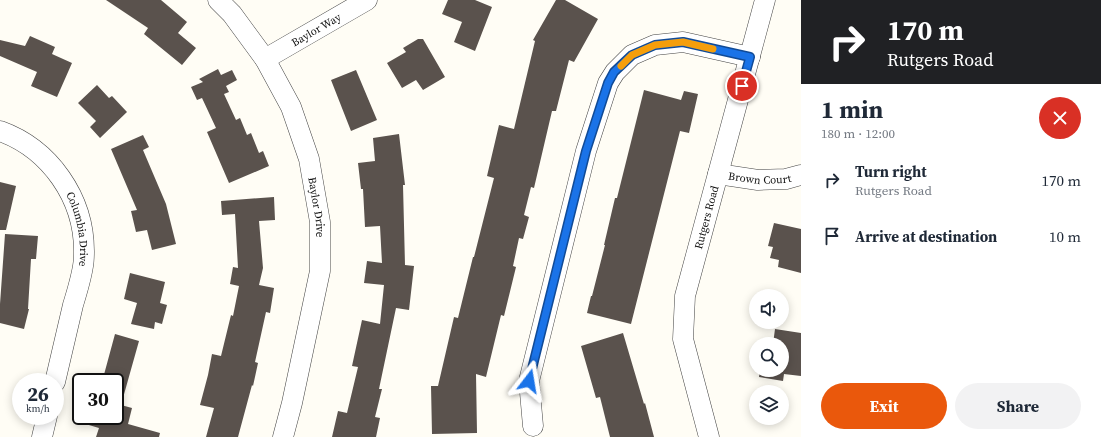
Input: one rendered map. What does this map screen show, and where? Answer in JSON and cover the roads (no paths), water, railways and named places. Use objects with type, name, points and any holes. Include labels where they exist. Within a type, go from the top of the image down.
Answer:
[{"type":"street","name":"Baylor Drive","points":[[218,0],[232,14],[265,59],[290,107],[309,159],[320,222],[320,271],[292,403],[283,437]]},
{"type":"street","name":"Baylor Way","points":[[265,59],[366,0]]},
{"type":"street","name":"Rutgers Road","points":[[709,437],[683,340],[685,296],[765,0]]},
{"type":"street","points":[[532,426],[529,381],[586,151],[608,83],[614,72],[632,55],[655,45],[683,42],[750,57]]},
{"type":"street","name":"Columbia Drive","points":[[0,131],[34,149],[53,167],[68,189],[79,213],[84,238],[84,265],[57,373]]},
{"type":"street","name":"Brown Court","points":[[718,174],[758,180],[786,179],[801,175]]},
{"type":"street","points":[[42,437],[45,425]]}]
